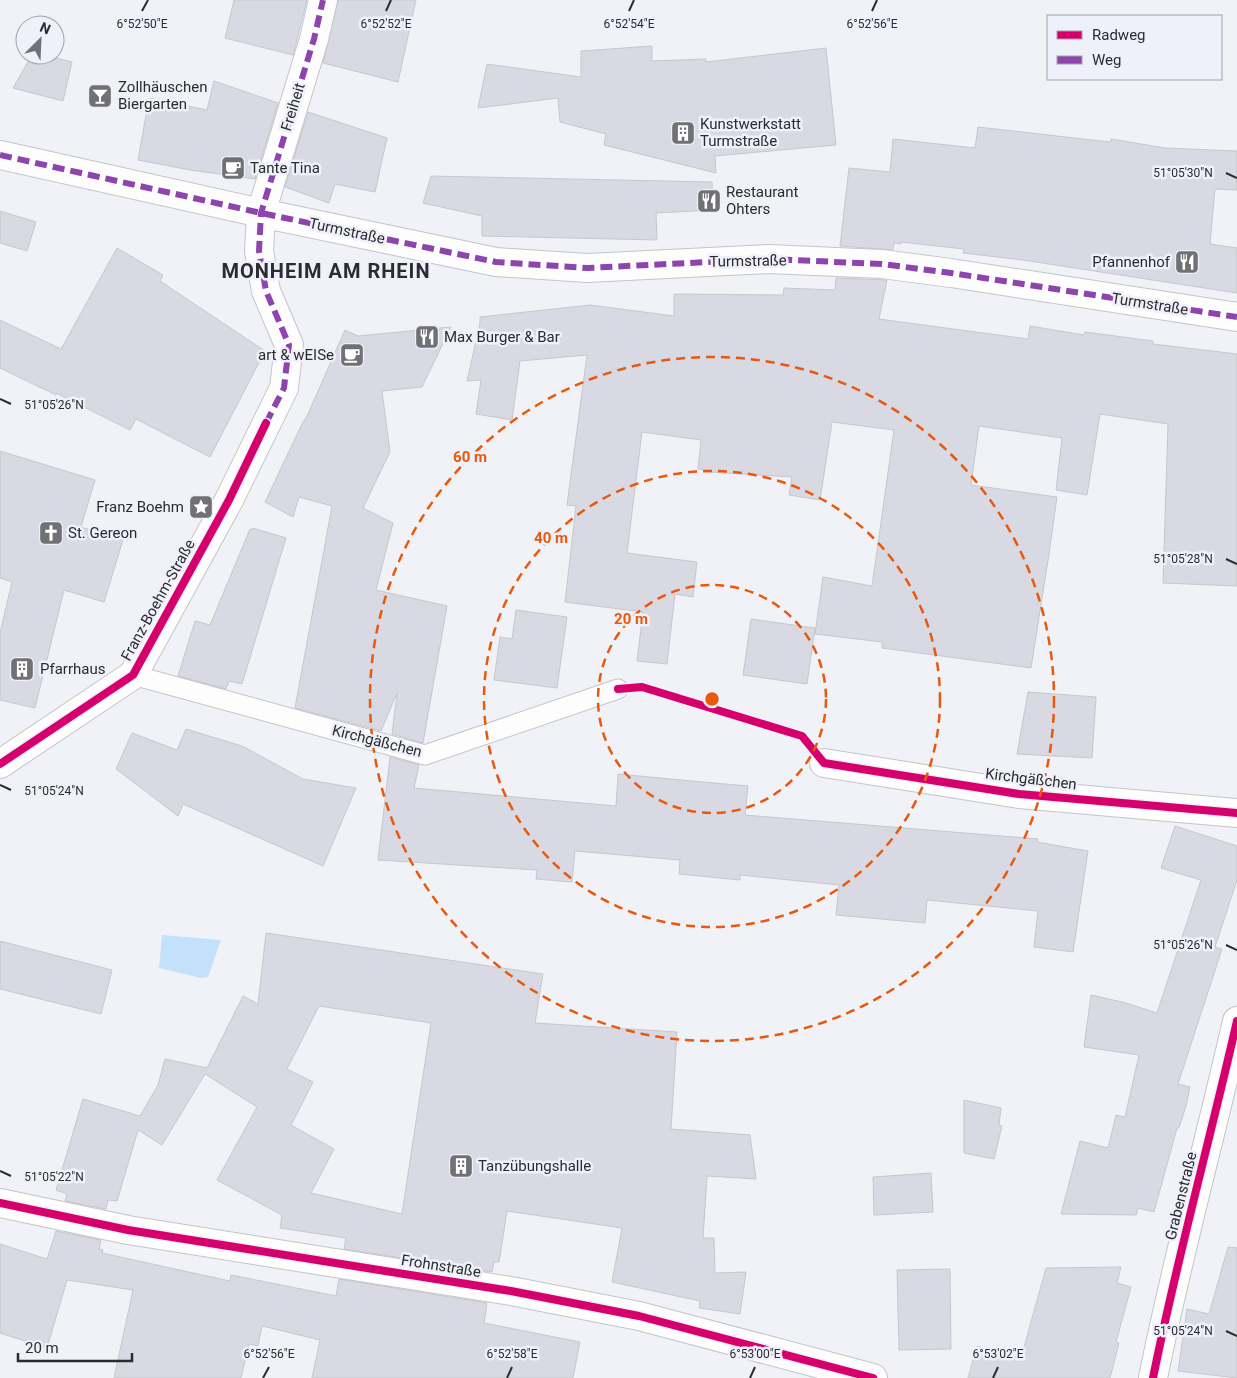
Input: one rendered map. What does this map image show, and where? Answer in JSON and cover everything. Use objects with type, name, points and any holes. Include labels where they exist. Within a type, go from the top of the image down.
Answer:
[{"type":"street","name":"Freiheit","points":[[261,213],[314,39],[323,0]]},
{"type":"street","name":"Turmstraße","points":[[0,155],[261,213],[496,262],[588,268],[770,259],[882,264],[1237,317]]},
{"type":"street","name":"Franz-Boehm-Straße","points":[[0,764],[133,675],[229,500],[284,388],[289,345],[266,291],[259,251],[261,213]]},
{"type":"street","name":"Kirchgäßchen","points":[[824,763],[1020,794],[1237,813]]},
{"type":"street","name":"Grabenstraße","points":[[1153,1378],[1164,1320],[1237,1020]]},
{"type":"street","name":"Frohnstraße","points":[[0,1203],[128,1230],[511,1291],[640,1316],[873,1378]]},
{"type":"lane","name":"Kirchgäßchen","points":[[133,675],[425,755],[618,689]]},
{"type":"water","points":[[162,935],[221,940],[208,977],[201,978],[159,968]]},
{"type":"building","points":[[234,0],[307,0],[293,55],[225,38]]},
{"type":"building","points":[[338,0],[416,0],[398,82],[323,63]]},
{"type":"building","points":[[652,46],[652,61],[706,59],[706,62],[826,48],[836,145],[715,156],[716,173],[604,145],[606,134],[560,122],[558,98],[478,108],[487,64],[581,77],[581,51]]},
{"type":"building","points":[[65,60],[72,62],[63,101],[13,88],[26,65],[65,65]]},
{"type":"building","points":[[214,81],[278,103],[255,179],[190,170],[138,160],[149,98],[207,110]]},
{"type":"building","points":[[308,112],[387,138],[375,192],[335,184],[329,203],[285,187]]},
{"type":"building","points":[[978,127],[1110,142],[1111,139],[1165,148],[1237,151],[1237,190],[1215,189],[1210,244],[1237,248],[1237,293],[1023,260],[963,253],[964,249],[901,242],[901,244],[894,243],[893,250],[840,246],[849,168],[890,172],[893,139],[975,148]]},
{"type":"building","points":[[431,176],[712,182],[713,210],[656,213],[657,240],[482,236],[482,216],[423,203]]},
{"type":"building","points":[[0,211],[36,222],[27,251],[0,243]]},
{"type":"building","points":[[117,248],[163,275],[160,281],[265,351],[210,457],[136,419],[130,430],[56,393],[56,395],[0,368],[0,320],[61,349]]},
{"type":"building","points":[[836,278],[887,280],[879,319],[1028,339],[1030,326],[1084,335],[1085,332],[1153,341],[1153,344],[1237,354],[1237,586],[1163,583],[1168,424],[1100,414],[1087,495],[1056,490],[1062,438],[979,426],[971,485],[1057,497],[1031,668],[882,648],[882,642],[815,634],[823,577],[872,586],[894,430],[832,422],[820,500],[789,495],[792,477],[709,472],[709,470],[698,469],[701,440],[642,432],[627,553],[697,562],[693,597],[675,594],[667,664],[637,661],[643,612],[565,602],[576,506],[567,505],[587,355],[520,361],[512,420],[476,414],[481,380],[467,381],[480,317],[590,305],[674,316],[674,294],[783,295],[784,288],[835,290]]},
{"type":"building","points":[[451,327],[422,387],[382,391],[390,452],[363,508],[393,523],[376,590],[447,606],[423,743],[392,734],[397,693],[381,731],[295,708],[332,506],[299,497],[293,517],[265,502],[307,416],[345,330],[358,336]]},
{"type":"building","name":"St. Gereon","points":[[0,451],[95,480],[81,527],[123,540],[104,602],[64,590],[35,708],[0,700],[0,633],[12,582],[0,578]]},
{"type":"building","points":[[253,528],[286,538],[242,684],[229,681],[226,689],[178,676],[195,621],[210,625],[250,529],[252,530]]},
{"type":"building","points":[[516,610],[567,617],[557,688],[494,680],[500,637],[512,639]]},
{"type":"building","points":[[751,619],[815,628],[807,684],[743,675]]},
{"type":"building","points":[[1028,692],[1096,697],[1092,758],[1017,754]]},
{"type":"building","points":[[186,729],[242,746],[303,779],[356,788],[323,866],[183,804],[178,816],[116,769],[132,733],[177,750]]},
{"type":"building","points":[[390,757],[419,765],[414,788],[616,806],[618,774],[748,786],[745,815],[1038,839],[1037,842],[1088,851],[1073,952],[1034,947],[1038,911],[927,900],[925,923],[836,915],[839,885],[740,875],[740,880],[679,874],[680,860],[575,851],[572,882],[536,879],[537,870],[378,860]]},
{"type":"building","points":[[1175,826],[1237,846],[1237,880],[1215,947],[1222,949],[1178,1084],[1190,1087],[1186,1106],[1179,1128],[1177,1128],[1154,1212],[1138,1208],[1136,1215],[1061,1214],[1080,1141],[1108,1148],[1116,1115],[1125,1117],[1139,1055],[1084,1047],[1091,995],[1157,1013],[1201,880],[1161,868]]},
{"type":"building","points":[[266,933],[543,974],[535,1023],[677,1032],[671,1129],[750,1135],[756,1179],[707,1176],[703,1238],[714,1238],[715,1273],[746,1272],[740,1314],[699,1308],[700,1301],[612,1282],[622,1228],[507,1211],[499,1262],[494,1262],[492,1272],[344,1249],[346,1238],[280,1228],[282,1215],[217,1180],[257,1107],[205,1074],[162,1145],[138,1130],[117,1201],[108,1200],[106,1209],[65,1201],[67,1194],[56,1190],[83,1099],[140,1116],[158,1085],[165,1059],[207,1068],[243,996],[258,1004]],"holes":[[[319,1006],[431,1023],[402,1214],[311,1193],[334,1149],[291,1125],[313,1082],[287,1069]]]},
{"type":"building","points":[[0,941],[112,970],[101,1014],[0,989]]},
{"type":"building","points":[[964,1100],[1001,1108],[999,1125],[1002,1126],[994,1159],[964,1153]]},
{"type":"building","points":[[931,1173],[933,1212],[874,1215],[873,1177]]},
{"type":"building","points":[[56,1231],[101,1240],[99,1249],[103,1250],[102,1253],[230,1281],[231,1275],[336,1296],[339,1279],[487,1303],[484,1323],[580,1342],[573,1378],[312,1378],[320,1340],[262,1326],[258,1346],[249,1344],[241,1378],[114,1378],[133,1290],[67,1280],[47,1348],[0,1333],[0,1244],[47,1259]]},
{"type":"building","points":[[1228,1247],[1237,1248],[1237,1378],[1178,1371],[1187,1309],[1209,1314]]},
{"type":"building","points":[[1121,1267],[1117,1283],[1131,1287],[1116,1342],[1119,1343],[1110,1378],[968,1378],[977,1346],[1021,1358],[1046,1268]]},
{"type":"building","points":[[950,1269],[951,1349],[899,1350],[897,1270]]},
{"type":"marked path","points":[[266,423],[284,388],[289,345],[266,291],[259,251],[261,213],[314,39],[323,0]]},
{"type":"marked path","points":[[0,155],[261,213],[496,262],[587,268],[769,259],[882,264],[1237,317]]},
{"type":"cycle path","points":[[0,764],[133,675],[229,500],[266,423]]},
{"type":"cycle path","points":[[618,689],[642,687],[802,736],[824,763],[1019,794],[1237,813]]},
{"type":"cycle path","points":[[1153,1378],[1172,1288],[1237,1021]]},
{"type":"cycle path","points":[[0,1203],[128,1230],[511,1291],[639,1316],[873,1378]]},
{"type":"place","name":"Zollhäuschen Biergarten","points":[[100,96]]},
{"type":"place","name":"Kunstwerkstatt Turmstraße","points":[[683,133]]},
{"type":"place","name":"Tante Tina","points":[[233,168]]},
{"type":"place","name":"Restaurant Ohters","points":[[709,201]]},
{"type":"place","name":"Pfannenhof","points":[[1187,262]]},
{"type":"place","name":"Max Burger & Bar","points":[[427,337]]},
{"type":"place","name":"art & wEISe","points":[[352,355]]},
{"type":"place","name":"Franz Boehm","points":[[201,507]]},
{"type":"place","name":"St. Gereon","points":[[51,533]]},
{"type":"place","name":"Pfarrhaus","points":[[22,669]]},
{"type":"place","name":"Tanzübungshalle","points":[[461,1166]]},
{"type":"district","name":"MONHEIM AM RHEIN","points":[[326,271]]}]
